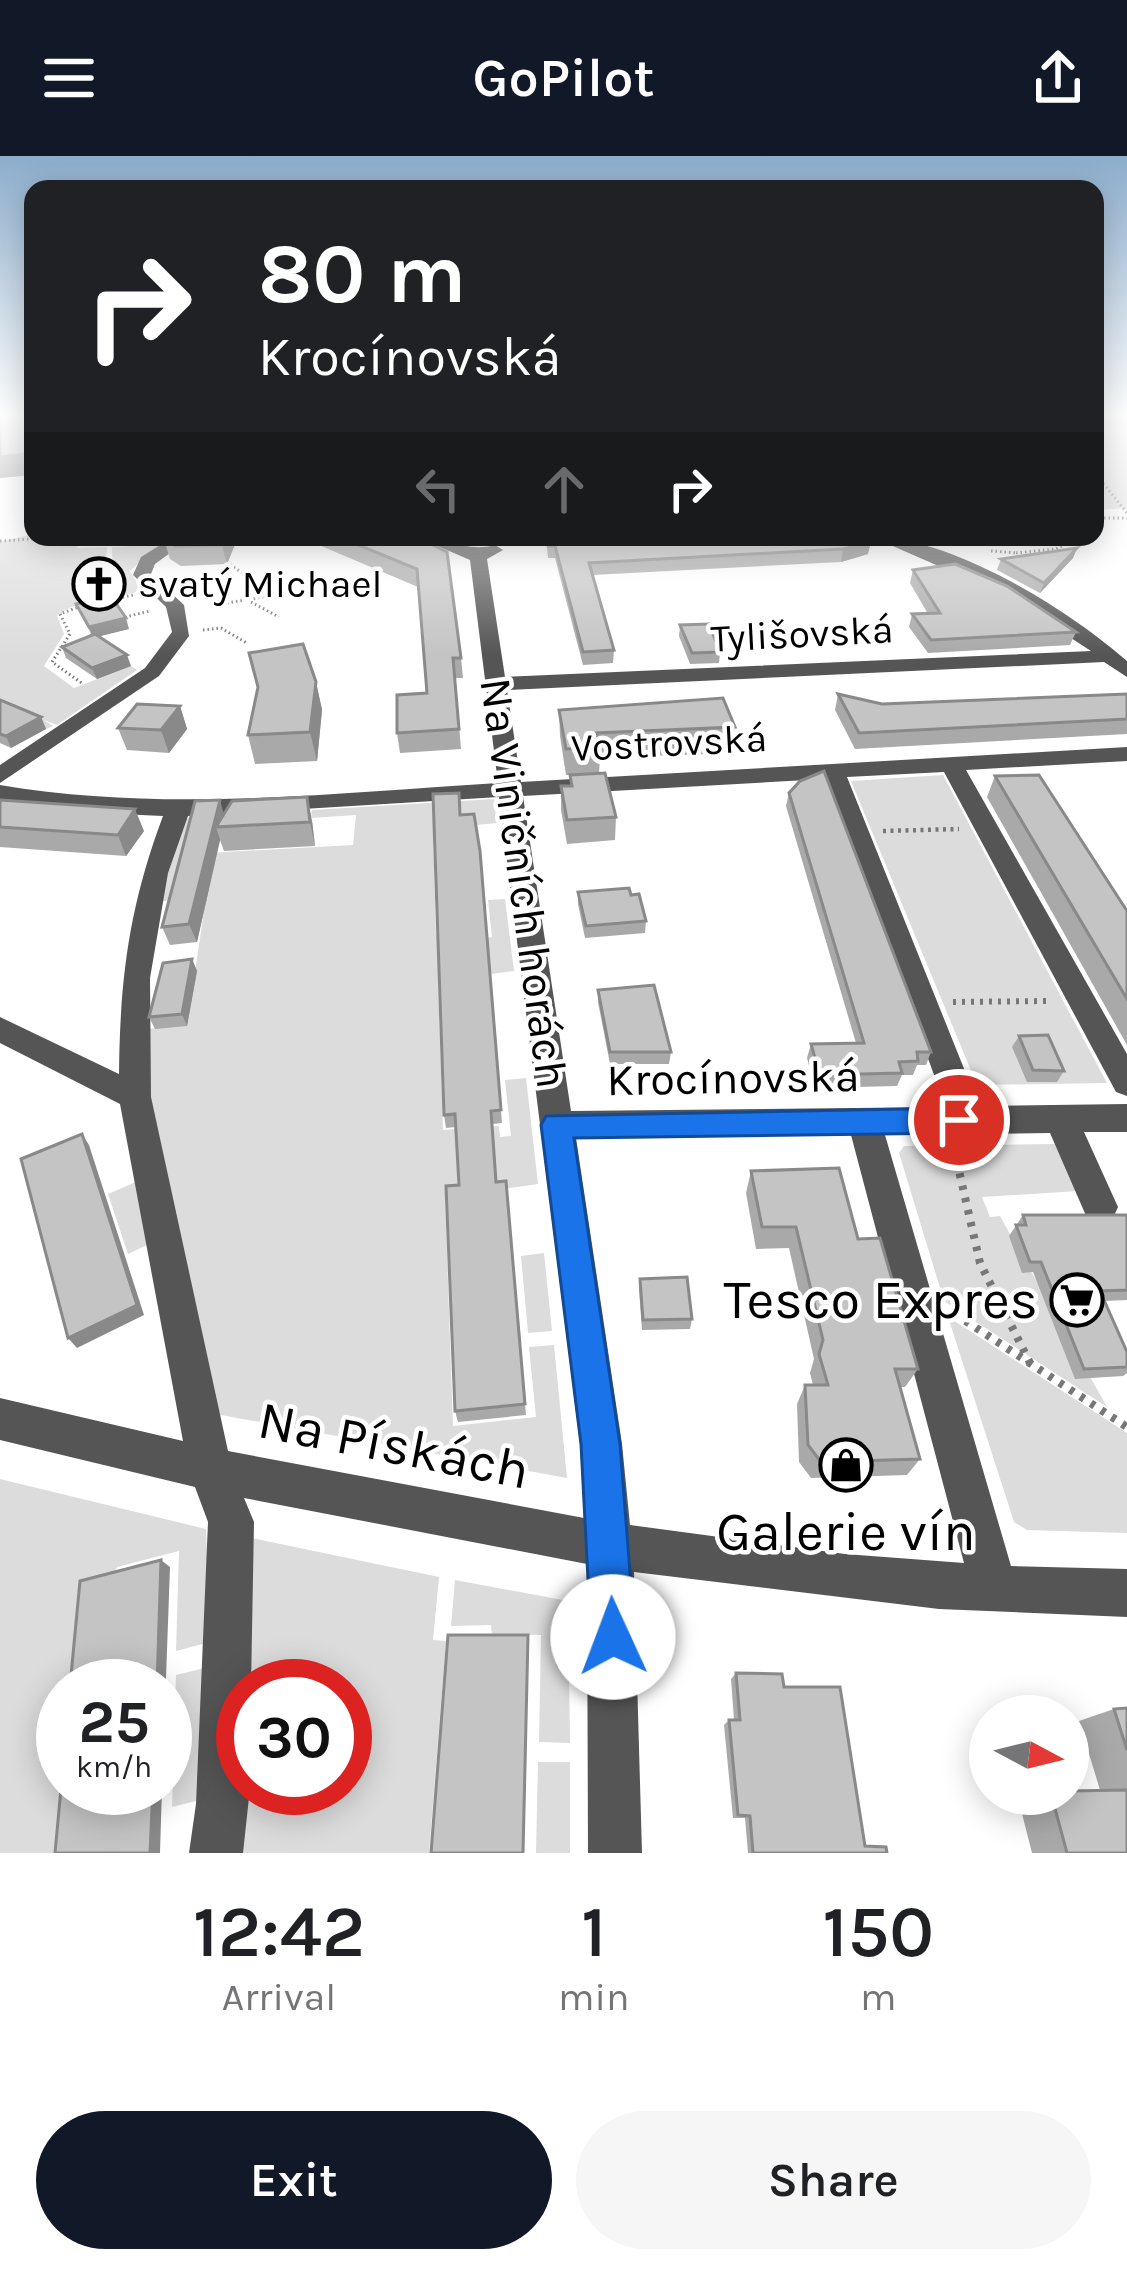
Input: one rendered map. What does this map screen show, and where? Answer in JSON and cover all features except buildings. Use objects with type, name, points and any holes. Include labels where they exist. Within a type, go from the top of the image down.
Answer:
[{"type":"street","points":[[0,776],[152,672],[182,632],[175,605],[142,575],[147,561],[170,546]]},
{"type":"street","points":[[449,546],[478,557],[502,546]]},
{"type":"street","points":[[903,546],[1039,604],[1119,664]]},
{"type":"street","name":"Na Viničních horách","points":[[478,557],[601,1444],[616,1853]]},
{"type":"street","name":"Tylišovská","points":[[497,684],[1119,664]]},
{"type":"street","name":"Vostrovská","points":[[0,792],[76,805],[178,808],[1127,754]]},
{"type":"street","points":[[951,764],[1127,1082]]},
{"type":"street","points":[[833,771],[922,1003],[962,1130]]},
{"type":"street","points":[[178,808],[155,874],[135,979],[135,1097],[210,1470],[231,1522],[223,1804],[216,1853]]},
{"type":"street","points":[[0,1029],[135,1097]]},
{"type":"street","points":[[1061,1118],[1100,1207]]},
{"type":"street","name":"Krocínovská","points":[[556,1125],[864,1121],[962,1130],[1061,1118],[1127,1118]]},
{"type":"street","points":[[864,1121],[992,1589]]},
{"type":"street","name":"Na Pískách","points":[[0,1419],[210,1470],[608,1549],[992,1589],[1127,1593]]},
{"type":"path","points":[[190,579],[227,603],[251,602],[271,591],[200,546]]},
{"type":"path","points":[[986,578],[981,566],[987,558],[1062,546]]},
{"type":"path","points":[[82,684],[52,662],[70,634],[61,614],[154,590]]},
{"type":"path","points":[[251,602],[279,617]]},
{"type":"path","points":[[182,632],[220,628],[247,644]]},
{"type":"path","points":[[855,831],[987,828]]},
{"type":"path","points":[[922,1003],[1082,1000]]},
{"type":"path","points":[[962,1130],[961,1196],[997,1313],[1032,1367]]},
{"type":"path","points":[[937,1301],[1127,1426]]},
{"type":"shaded area","points":[[1104,496],[1127,496],[1127,508],[1104,509]]},
{"type":"shaded area","points":[[24,536],[24,546],[107,547],[105,579],[85,586],[97,590],[113,583],[112,547],[158,546],[130,571],[142,591],[71,607],[57,615],[64,634],[44,666],[74,688],[131,666],[137,670],[57,725],[44,720],[53,726],[46,729],[0,711],[0,542]]},
{"type":"shaded area","points":[[943,775],[1107,1083],[977,1085],[851,781]]},
{"type":"shaded area","points":[[494,799],[497,823],[433,829],[436,935],[486,932],[486,938],[492,937],[488,900],[505,899],[514,971],[438,981],[443,1130],[499,1126],[500,1137],[511,1136],[505,1080],[526,1078],[538,1184],[445,1197],[453,1426],[536,1417],[529,1347],[554,1345],[567,1478],[210,1413],[138,1030],[187,1025],[206,898],[152,902],[185,819],[196,816],[190,854],[353,845],[356,815],[311,818],[312,810]]},
{"type":"shaded area","points":[[1055,1144],[1078,1191],[982,1197],[990,1217],[1000,1216],[1107,1407],[944,1301],[899,1153],[904,1146]]},
{"type":"shaded area","points":[[138,1181],[151,1243],[128,1254],[108,1194]]},
{"type":"shaded area","points":[[544,1253],[552,1331],[528,1333],[521,1256]]},
{"type":"shaded area","points":[[948,1317],[1127,1433],[1127,1533],[1027,1530],[1014,1522]]},
{"type":"shaded area","points":[[0,1479],[206,1529],[210,1642],[176,1651],[179,1551],[117,1567],[85,1659],[36,1659],[36,1815],[61,1815],[61,1853],[0,1853]]},
{"type":"shaded area","points":[[242,1536],[439,1577],[433,1640],[446,1641],[429,1853],[231,1853],[232,1815],[372,1815],[372,1659],[238,1659]]},
{"type":"shaded area","points":[[455,1580],[568,1601],[570,1743],[539,1742],[541,1635],[492,1634],[491,1625],[451,1626]]},
{"type":"shaded area","points":[[209,1667],[200,1800],[192,1802],[192,1671]]},
{"type":"shaded area","points":[[538,1762],[570,1762],[570,1853],[536,1853]]},
{"type":"place","name":"svatý Michael","points":[[99,584]]},
{"type":"place","name":"Tesco Expres","points":[[1077,1300]]},
{"type":"place","name":"Galerie vín","points":[[846,1465]]},
{"type":"route","points":[[613,1637],[601,1444],[556,1125],[959,1120]]}]
